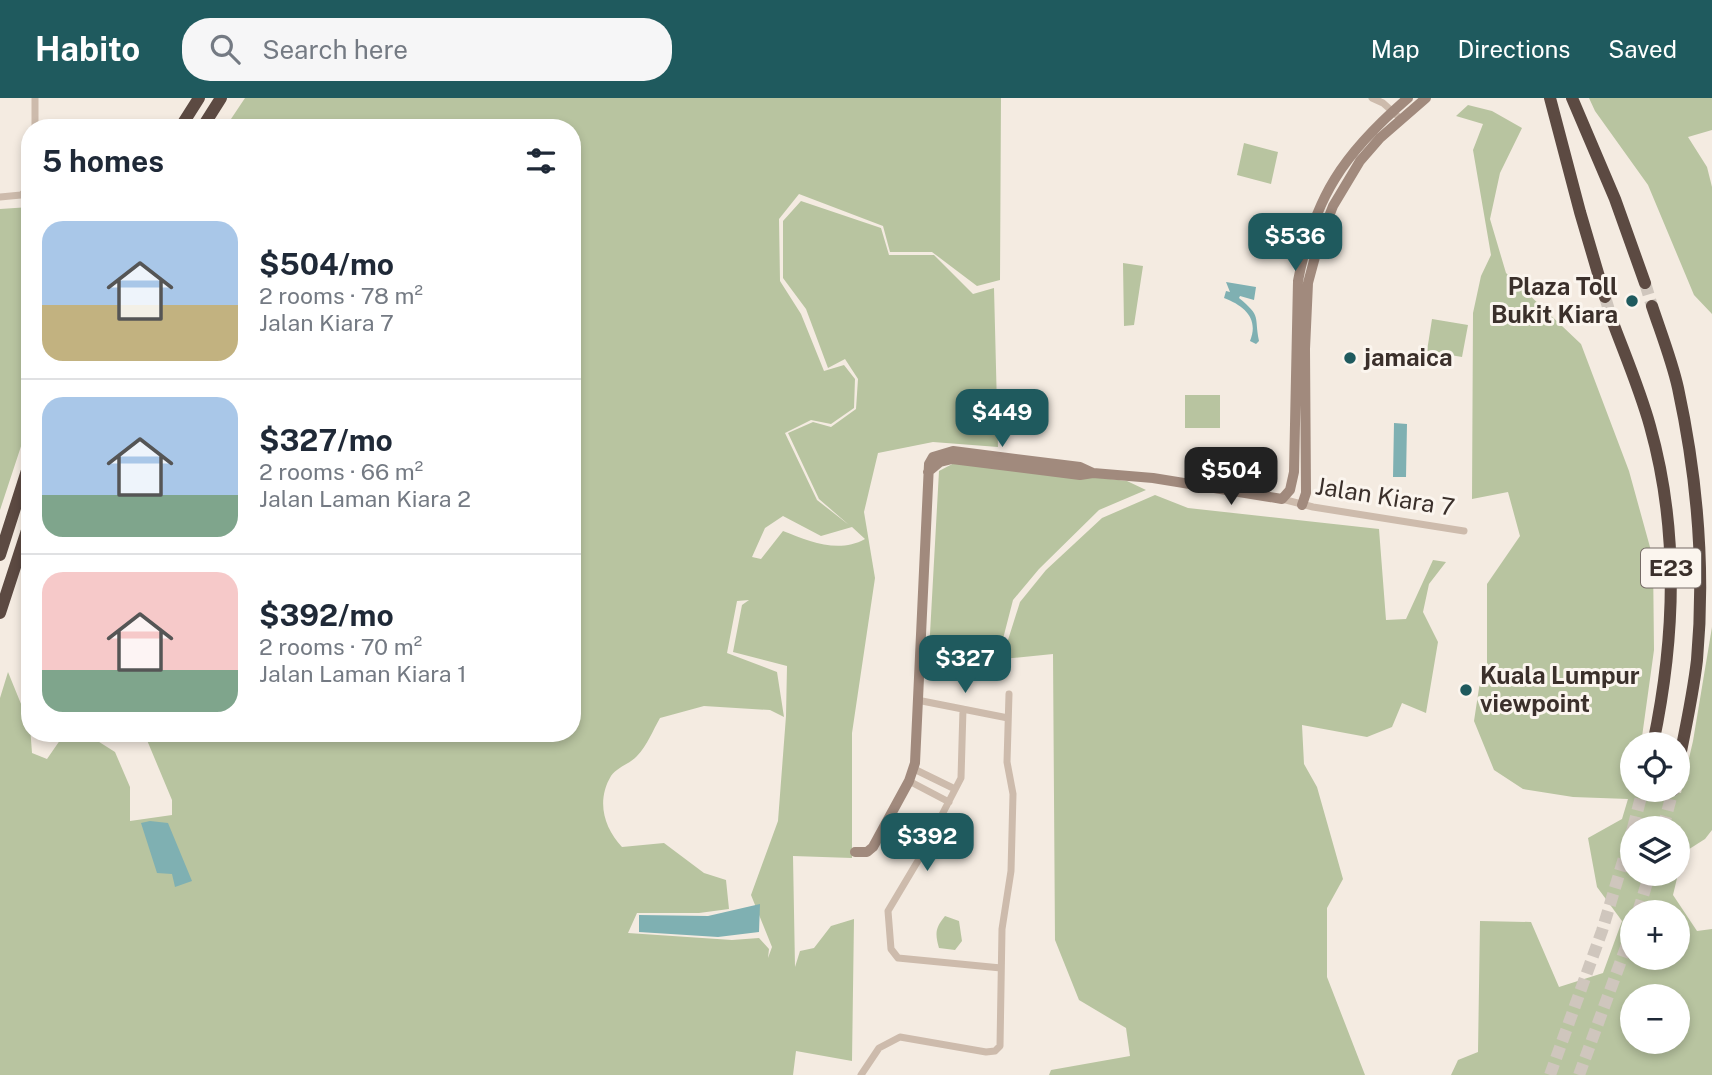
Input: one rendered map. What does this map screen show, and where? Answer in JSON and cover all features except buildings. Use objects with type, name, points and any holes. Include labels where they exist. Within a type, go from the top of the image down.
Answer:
[{"type":"highway","points":[[186,119],[199,98]]},
{"type":"highway","points":[[208,119],[221,98]]},
{"type":"highway","points":[[1550,98],[1605,297]]},
{"type":"highway","points":[[1572,98],[1615,199],[1645,283]]},
{"type":"highway","name":"E23","points":[[1652,306],[1678,387],[1695,498],[1700,595],[1696,662],[1684,732]]},
{"type":"highway","name":"E23","points":[[1612,320],[1650,426],[1665,497],[1671,599],[1661,708],[1656,732]]},
{"type":"highway","points":[[0,555],[21,489]]},
{"type":"highway","points":[[0,613],[21,549]]},
{"type":"main road","points":[[1282,499],[1290,491],[1294,472],[1298,281],[1314,220],[1328,189],[1351,153],[1408,98]]},
{"type":"main road","points":[[1301,505],[1306,493],[1305,349],[1308,283],[1319,242],[1333,206],[1360,161],[1380,138],[1426,98]]},
{"type":"main road","name":"Jalan Kiara 7","points":[[917,700],[928,472],[933,457],[953,451],[1080,467],[1093,473],[1153,478],[1282,499]]},
{"type":"main road","points":[[855,852],[867,852],[873,847],[914,769],[917,700]]},
{"type":"street","points":[[35,98],[35,119]]},
{"type":"street","points":[[1372,98],[1402,120]]},
{"type":"street","points":[[0,197],[21,195]]},
{"type":"street","name":"Jalan Kiara 7","points":[[1282,499],[1301,505],[1464,531]]},
{"type":"street","points":[[861,1075],[879,1048],[900,1037],[986,1052],[995,1051],[1000,1046],[1002,929],[1011,871],[1013,794],[1006,762],[1009,694]]},
{"type":"street","points":[[917,700],[1009,718]]},
{"type":"street","points":[[963,709],[961,778],[919,859],[888,911],[891,949],[898,958],[1000,968]]},
{"type":"street","points":[[914,769],[955,789]]},
{"type":"street","points":[[909,780],[949,802]]},
{"type":"green space","points":[[245,98],[1001,98],[1000,280],[977,286],[932,252],[890,252],[883,226],[799,194],[779,219],[780,281],[801,314],[824,371],[844,365],[855,379],[854,408],[831,424],[811,420],[785,433],[817,500],[849,525],[819,499],[788,433],[813,422],[831,427],[856,409],[858,379],[845,359],[828,368],[806,309],[783,278],[783,221],[801,201],[881,228],[889,255],[934,255],[973,294],[994,288],[998,447],[933,442],[878,453],[864,512],[875,578],[852,733],[852,858],[793,856],[795,967],[800,951],[814,948],[831,926],[854,919],[852,1061],[796,1051],[793,1075],[0,1075],[0,698],[8,672],[21,704],[21,742],[31,742],[32,753],[47,759],[59,742],[99,742],[115,752],[130,787],[130,821],[172,815],[172,800],[148,742],[581,742],[581,119],[231,119]],"holes":[[[783,516],[821,536],[852,527],[865,539],[834,546],[783,531],[761,559],[752,557],[765,528]],[[749,600],[742,605],[733,652],[787,666],[778,821],[751,895],[772,947],[768,958],[769,949],[759,938],[732,940],[628,933],[637,913],[699,913],[729,909],[726,880],[704,873],[664,843],[622,847],[607,823],[603,804],[606,785],[611,776],[641,752],[660,718],[704,706],[770,710],[784,717],[777,672],[727,653],[737,601]]]},
{"type":"green space","points":[[1589,98],[1712,98],[1712,130],[1688,137],[1707,167],[1712,187],[1712,314],[1694,295],[1648,185],[1595,111]]},
{"type":"green space","points":[[1468,105],[1492,111],[1522,128],[1500,173],[1490,219],[1506,273],[1581,344],[1629,471],[1653,558],[1654,650],[1643,732],[1620,732],[1620,799],[1573,797],[1523,789],[1494,770],[1474,721],[1481,675],[1487,674],[1487,584],[1520,536],[1508,492],[1472,499],[1473,313],[1481,276],[1491,255],[1473,150],[1483,124],[1456,116]]},
{"type":"green space","points":[[1244,143],[1278,152],[1271,184],[1237,175]]},
{"type":"green space","points":[[21,208],[21,446],[0,510],[0,209]]},
{"type":"green space","points":[[1123,263],[1143,266],[1134,325],[1124,326]]},
{"type":"green space","points":[[1432,319],[1468,325],[1462,357],[1427,351]]},
{"type":"green space","points":[[1185,395],[1220,395],[1220,428],[1185,428]]},
{"type":"green space","points":[[958,461],[1127,481],[1146,490],[1099,510],[1039,569],[1013,600],[997,662],[929,652],[939,471]]},
{"type":"green space","points":[[1155,495],[1188,508],[1379,529],[1386,620],[1406,619],[1433,560],[1446,562],[1429,584],[1423,612],[1438,642],[1426,713],[1402,703],[1392,727],[1367,737],[1302,725],[1304,764],[1317,787],[1343,879],[1327,908],[1327,977],[1365,1075],[1049,1075],[1051,1070],[1130,1056],[1126,1028],[1079,1000],[1055,940],[1053,654],[1002,659],[1020,602],[1046,570],[1102,518]]},
{"type":"green space","points":[[1712,627],[1712,830],[1705,839],[1690,849],[1690,816],[1623,816],[1627,802],[1690,802],[1690,754]]},
{"type":"green space","points":[[1620,820],[1620,886],[1675,886],[1673,895],[1676,900],[1620,900],[1620,918],[1597,887],[1588,838]]},
{"type":"green space","points":[[945,916],[959,921],[962,941],[955,950],[939,948],[937,931]]},
{"type":"green space","points":[[1690,920],[1697,931],[1712,929],[1712,1075],[1451,1075],[1458,1060],[1478,1052],[1480,921],[1531,922],[1559,987],[1603,973],[1620,926],[1620,970],[1690,970]]},
{"type":"water","points":[[1226,282],[1256,287],[1254,300],[1240,296],[1239,298],[1256,317],[1259,341],[1256,344],[1250,341],[1253,326],[1248,314],[1224,298],[1226,291],[1230,292]]},
{"type":"water","points":[[1394,423],[1407,424],[1406,477],[1393,477]]},
{"type":"water","points":[[141,823],[168,823],[192,881],[175,887],[172,874],[157,873]]},
{"type":"water","points":[[760,904],[759,932],[718,937],[639,932],[639,915],[708,916]]},
{"type":"tunnel","points":[[1645,283],[1652,306]]},
{"type":"tunnel","points":[[1605,297],[1612,320]]},
{"type":"tunnel","points":[[1636,816],[1640,802]]},
{"type":"tunnel","points":[[1666,816],[1670,802]]},
{"type":"tunnel","points":[[1550,1075],[1602,931],[1620,871]]},
{"type":"tunnel","points":[[1642,900],[1646,886]]},
{"type":"tunnel","points":[[1579,1075],[1620,963]]},
{"type":"place","name":"Plaza Toll Bukit Kiara","points":[[1632,301]]},
{"type":"place","name":"jamaica","points":[[1350,358]]},
{"type":"place","name":"Kuala Lumpur viewpoint","points":[[1466,690]]}]
